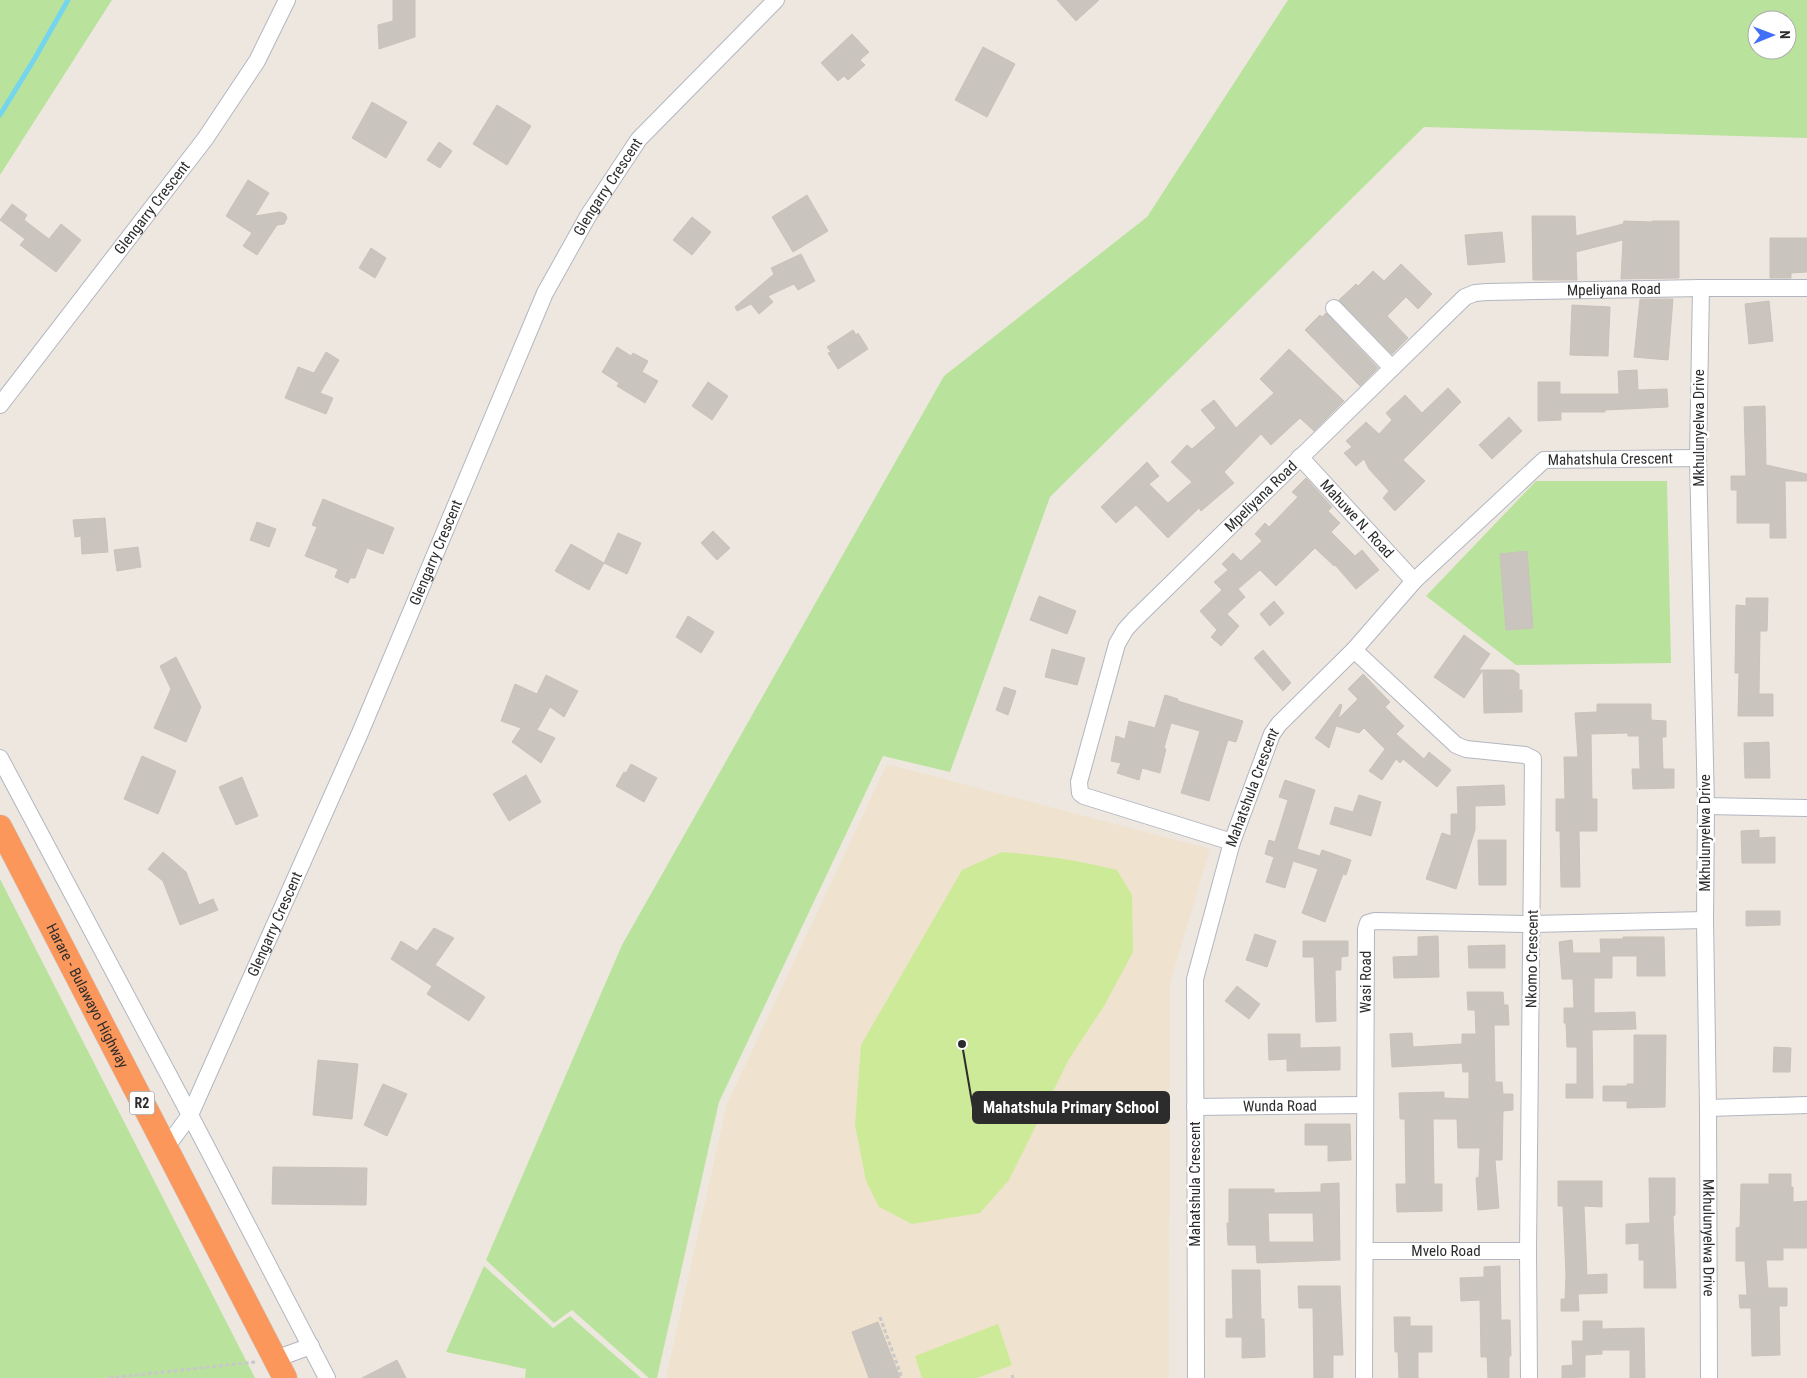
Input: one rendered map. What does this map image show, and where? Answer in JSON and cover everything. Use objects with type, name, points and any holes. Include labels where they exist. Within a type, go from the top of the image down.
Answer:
[{"type":"highway","name":"Harare - Bulawayo Highway","points":[[0,827],[280,1369]]},
{"type":"street","name":"Glengarry Crescent","points":[[0,405],[205,140],[256,62],[287,0]]},
{"type":"street","name":"Glengarry Crescent","points":[[165,1149],[190,1115],[360,733],[545,293],[588,216],[639,139],[776,0]]},
{"type":"street","name":"Mkhulunyelwa Drive","points":[[1701,288],[1698,458],[1706,806],[1704,920],[1708,1108],[1709,1378]]},
{"type":"street","name":"Mpeliyana Road","points":[[1232,842],[1084,796],[1080,793],[1079,782],[1117,644],[1125,630],[1465,297],[1475,292],[1807,288]]},
{"type":"street","points":[[1334,308],[1392,368]]},
{"type":"street","name":"Mahuwe N. Road","points":[[1300,457],[1414,581]]},
{"type":"street","name":"Mahatshula Crescent","points":[[1196,1378],[1196,979],[1232,842],[1272,734],[1279,724],[1354,650],[1414,581],[1544,460],[1698,458]]},
{"type":"street","name":"Nkomo Crescent","points":[[1354,650],[1456,745],[1466,749],[1532,758],[1528,1251],[1529,1378]]},
{"type":"street","points":[[0,758],[190,1115],[327,1378]]},
{"type":"street","points":[[1706,806],[1807,808]]},
{"type":"street","name":"Wasi Road","points":[[1364,1378],[1366,929],[1368,923],[1375,921],[1532,924],[1704,920]]},
{"type":"street","name":"Wunda Road","points":[[1195,1107],[1365,1105]]},
{"type":"street","points":[[1708,1108],[1807,1105]]},
{"type":"street","name":"Mvelo Road","points":[[1365,1251],[1528,1251]]},
{"type":"street","points":[[280,1369],[311,1346]]},
{"type":"path","points":[[880,1317],[902,1378]]},
{"type":"path","points":[[109,1378],[280,1369]]},
{"type":"shaded area","points":[[887,764],[1210,849],[1170,983],[1169,1378],[666,1378],[727,1104]]},
{"type":"green space","points":[[0,0],[112,0],[0,175]]},
{"type":"green space","points":[[1288,0],[1807,0],[1807,138],[1424,127],[1050,497],[950,772],[883,756],[719,1102],[657,1378],[649,1378],[572,1310],[554,1323],[486,1260],[622,945],[944,376],[1147,217]]},
{"type":"green space","points":[[1536,481],[1667,481],[1671,663],[1516,665],[1426,596]]},
{"type":"green space","points":[[1002,852],[1060,858],[1117,870],[1132,895],[1133,952],[1104,1006],[1069,1059],[1009,1180],[980,1213],[912,1224],[879,1207],[866,1181],[855,1125],[861,1045],[962,870]]},
{"type":"green space","points":[[0,879],[255,1378],[0,1378]]},
{"type":"green space","points":[[484,1266],[553,1328],[570,1316],[641,1378],[525,1378],[526,1369],[446,1352]]},
{"type":"green space","points":[[998,1324],[1012,1365],[977,1378],[922,1378],[915,1356]]},
{"type":"building","points":[[393,0],[415,0],[415,37],[379,49],[378,25],[393,21]]},
{"type":"building","points":[[1057,0],[1099,0],[1076,21]]},
{"type":"building","points":[[852,34],[869,52],[860,60],[865,65],[848,80],[844,76],[838,81],[821,63]]},
{"type":"building","points":[[983,47],[1015,64],[987,117],[955,100]]},
{"type":"building","points":[[372,102],[407,122],[386,158],[352,138]]},
{"type":"building","points":[[497,105],[531,126],[507,165],[473,144]]},
{"type":"building","points":[[439,142],[452,151],[440,168],[427,160]]},
{"type":"building","points":[[248,180],[269,193],[255,216],[280,212],[285,214],[287,218],[284,224],[277,225],[257,255],[243,246],[252,233],[226,216]]},
{"type":"building","points":[[807,195],[828,231],[793,252],[772,217]]},
{"type":"building","points":[[12,204],[27,215],[24,220],[49,239],[61,224],[81,240],[56,272],[20,245],[25,239],[0,220]]},
{"type":"building","points":[[1532,216],[1575,216],[1576,236],[1623,224],[1624,221],[1679,221],[1679,278],[1621,279],[1623,240],[1576,252],[1577,280],[1533,280]]},
{"type":"building","points":[[692,217],[711,232],[692,255],[673,240]]},
{"type":"building","points":[[1502,232],[1505,262],[1468,265],[1465,235]]},
{"type":"building","points":[[1770,238],[1807,238],[1807,272],[1791,273],[1791,278],[1770,278]]},
{"type":"building","points":[[371,248],[386,258],[375,278],[359,268]]},
{"type":"building","points":[[801,254],[815,281],[798,290],[794,284],[768,296],[773,302],[759,314],[751,304],[737,311],[735,307],[774,274],[771,268]]},
{"type":"building","points":[[1401,264],[1432,294],[1418,309],[1406,297],[1387,316],[1408,338],[1392,354],[1339,300],[1356,284],[1358,286],[1373,271],[1384,281]]},
{"type":"building","points":[[1640,299],[1673,299],[1668,360],[1634,357]]},
{"type":"building","points":[[1769,301],[1773,341],[1749,344],[1745,304]]},
{"type":"building","points":[[1572,305],[1610,307],[1608,356],[1570,355]]},
{"type":"building","points":[[1326,313],[1378,368],[1360,386],[1305,330],[1320,315],[1322,317]]},
{"type":"building","points":[[853,330],[856,335],[858,333],[868,349],[838,369],[828,353],[831,352],[827,347]]},
{"type":"building","points":[[617,347],[631,356],[633,353],[648,361],[642,372],[658,381],[645,403],[617,386],[619,383],[602,372]]},
{"type":"building","points":[[1289,349],[1344,401],[1314,431],[1300,418],[1271,445],[1261,434],[1224,472],[1234,483],[1201,511],[1199,508],[1168,538],[1136,505],[1116,523],[1101,507],[1147,462],[1159,476],[1149,484],[1168,503],[1192,482],[1171,462],[1187,445],[1192,449],[1216,428],[1201,410],[1214,400],[1236,428],[1274,393],[1260,379]]},
{"type":"building","points":[[326,352],[339,360],[320,393],[333,398],[326,414],[285,398],[298,367],[314,373]]},
{"type":"building","points":[[1637,370],[1638,390],[1667,389],[1668,407],[1605,410],[1605,412],[1561,412],[1561,420],[1538,421],[1538,382],[1560,382],[1560,394],[1619,394],[1618,371]]},
{"type":"building","points":[[708,382],[728,396],[712,420],[692,406]]},
{"type":"building","points":[[1448,388],[1461,402],[1403,460],[1425,481],[1395,511],[1383,498],[1389,491],[1369,469],[1364,459],[1356,466],[1344,453],[1352,447],[1346,441],[1366,422],[1379,434],[1392,420],[1386,413],[1405,395],[1422,413]]},
{"type":"building","points":[[1765,406],[1766,465],[1807,474],[1807,481],[1785,481],[1786,538],[1770,538],[1770,523],[1737,523],[1737,490],[1731,490],[1731,476],[1746,476],[1744,407]]},
{"type":"building","points":[[1509,417],[1522,431],[1492,459],[1479,445]]},
{"type":"building","points":[[1306,478],[1332,507],[1328,511],[1340,523],[1331,532],[1355,556],[1362,550],[1379,570],[1356,589],[1335,565],[1315,548],[1276,586],[1260,570],[1238,589],[1245,597],[1227,614],[1239,626],[1221,646],[1211,637],[1217,630],[1200,611],[1222,590],[1214,582],[1228,570],[1222,564],[1233,553],[1241,561],[1262,541],[1255,534],[1265,523],[1269,527],[1298,497],[1292,492]]},
{"type":"building","points":[[323,499],[394,528],[383,554],[367,548],[355,578],[350,578],[348,583],[335,577],[338,569],[305,556],[317,527],[312,525]]},
{"type":"building","points":[[105,518],[108,552],[82,554],[81,536],[75,537],[73,520]]},
{"type":"building","points":[[257,522],[276,529],[269,547],[250,540]]},
{"type":"building","points":[[713,531],[730,548],[717,560],[701,543]]},
{"type":"building","points":[[618,533],[641,543],[627,574],[604,563]]},
{"type":"building","points":[[571,544],[604,563],[589,590],[555,571]]},
{"type":"building","points":[[138,547],[141,567],[117,571],[114,550]]},
{"type":"building","points":[[1527,551],[1533,628],[1506,630],[1500,554]]},
{"type":"building","points":[[1039,596],[1076,611],[1067,634],[1030,620]]},
{"type":"building","points":[[1746,598],[1768,598],[1767,631],[1760,631],[1759,694],[1773,694],[1773,716],[1738,716],[1739,673],[1735,673],[1736,605],[1746,606]]},
{"type":"building","points":[[1274,601],[1284,613],[1270,626],[1260,614]]},
{"type":"building","points":[[688,616],[714,632],[701,653],[676,637]]},
{"type":"building","points":[[1464,635],[1490,654],[1479,670],[1483,670],[1464,698],[1434,677]]},
{"type":"building","points":[[1052,649],[1085,658],[1077,685],[1045,677]]},
{"type":"building","points":[[1263,650],[1291,683],[1283,691],[1254,658]]},
{"type":"building","points":[[176,657],[201,707],[186,742],[154,728],[171,689],[160,666]]},
{"type":"building","points":[[1483,670],[1513,670],[1519,674],[1519,690],[1522,690],[1522,712],[1484,713]]},
{"type":"building","points":[[1363,674],[1390,702],[1385,707],[1404,726],[1396,734],[1424,759],[1429,752],[1451,770],[1437,787],[1403,759],[1400,763],[1396,759],[1382,780],[1369,771],[1385,749],[1364,728],[1359,733],[1336,726],[1329,748],[1315,738],[1340,704],[1342,705],[1338,719],[1358,699],[1348,689]]},
{"type":"building","points":[[546,675],[578,691],[564,717],[550,707],[537,730],[555,738],[541,763],[512,742],[521,728],[501,721],[515,684],[537,694]]},
{"type":"building","points":[[1004,687],[1016,691],[1008,715],[996,710]]},
{"type":"building","points":[[1165,695],[1178,699],[1178,701],[1243,721],[1236,742],[1228,740],[1209,801],[1181,793],[1200,731],[1171,723],[1160,773],[1142,768],[1139,780],[1117,773],[1121,763],[1111,761],[1116,736],[1125,739],[1129,721],[1155,728]]},
{"type":"building","points":[[1597,704],[1651,704],[1651,720],[1666,721],[1666,737],[1662,737],[1663,769],[1674,769],[1674,788],[1633,789],[1632,769],[1640,769],[1639,736],[1628,736],[1628,733],[1591,734],[1592,799],[1597,799],[1597,831],[1579,831],[1580,887],[1561,887],[1560,831],[1556,831],[1556,799],[1565,799],[1564,757],[1578,757],[1575,713],[1597,712]]},
{"type":"building","points":[[1769,742],[1770,778],[1745,778],[1744,743]]},
{"type":"building","points":[[142,756],[176,771],[158,814],[124,799]]},
{"type":"building","points":[[631,764],[657,778],[644,802],[616,786]]},
{"type":"building","points":[[526,775],[541,802],[509,821],[493,794]]},
{"type":"building","points":[[242,777],[258,816],[236,825],[219,787]]},
{"type":"building","points":[[1285,780],[1315,790],[1297,849],[1320,856],[1322,850],[1351,860],[1346,875],[1343,874],[1325,922],[1302,913],[1318,869],[1293,861],[1285,888],[1266,882],[1274,857],[1265,854],[1269,840],[1275,842],[1288,800],[1279,797]]},
{"type":"building","points":[[1504,785],[1505,805],[1475,806],[1475,830],[1456,889],[1426,879],[1442,833],[1451,836],[1451,814],[1458,814],[1457,787]]},
{"type":"building","points":[[1359,795],[1381,802],[1371,836],[1330,824],[1335,807],[1353,812]]},
{"type":"building","points":[[1759,830],[1759,838],[1775,837],[1775,863],[1742,863],[1741,831]]},
{"type":"building","points":[[1478,840],[1506,840],[1506,885],[1479,885]]},
{"type":"building","points":[[163,852],[186,872],[199,905],[213,899],[218,910],[180,925],[163,881],[148,869]]},
{"type":"building","points":[[1746,911],[1780,911],[1780,925],[1746,926]]},
{"type":"building","points":[[434,928],[454,938],[435,965],[485,997],[469,1021],[427,994],[432,986],[391,959],[401,941],[417,951]]},
{"type":"building","points":[[1255,934],[1276,941],[1267,967],[1246,960]]},
{"type":"building","points":[[1438,936],[1439,977],[1394,978],[1393,957],[1418,956],[1418,937]]},
{"type":"building","points":[[1623,937],[1664,937],[1665,976],[1637,976],[1637,956],[1612,956],[1612,978],[1594,978],[1594,1013],[1635,1012],[1636,1029],[1592,1030],[1593,1098],[1566,1098],[1566,1084],[1577,1084],[1577,1047],[1567,1047],[1564,1008],[1574,1008],[1573,979],[1562,979],[1559,942],[1572,940],[1573,953],[1601,953],[1600,939],[1623,939]]},
{"type":"building","points":[[1303,941],[1348,941],[1348,956],[1341,957],[1341,970],[1335,970],[1336,1021],[1316,1022],[1314,957],[1303,957]]},
{"type":"building","points":[[1505,945],[1505,968],[1469,968],[1468,946]]},
{"type":"building","points":[[1237,986],[1260,1004],[1249,1019],[1225,1001]]},
{"type":"building","points":[[1467,992],[1503,992],[1504,1005],[1508,1005],[1509,1025],[1494,1025],[1495,1082],[1502,1082],[1503,1094],[1513,1094],[1513,1110],[1503,1111],[1502,1160],[1495,1160],[1499,1208],[1478,1210],[1476,1178],[1479,1177],[1480,1148],[1458,1148],[1457,1119],[1433,1119],[1434,1184],[1442,1184],[1442,1211],[1397,1212],[1396,1184],[1406,1184],[1405,1119],[1400,1119],[1399,1093],[1444,1092],[1444,1098],[1469,1099],[1469,1072],[1463,1072],[1462,1063],[1392,1067],[1390,1034],[1412,1033],[1413,1047],[1462,1044],[1462,1034],[1476,1034],[1475,1010],[1468,1010]]},
{"type":"building","points":[[1268,1034],[1300,1034],[1300,1048],[1340,1047],[1340,1070],[1287,1071],[1287,1059],[1269,1060]]},
{"type":"building","points":[[1634,1035],[1666,1035],[1665,1107],[1627,1108],[1627,1101],[1603,1101],[1603,1086],[1627,1086],[1627,1084],[1634,1084]]},
{"type":"building","points":[[1774,1047],[1791,1048],[1790,1072],[1773,1072]]},
{"type":"building","points":[[318,1060],[358,1064],[352,1119],[313,1115]]},
{"type":"building","points":[[383,1084],[407,1094],[387,1136],[364,1125]]},
{"type":"building","points":[[1305,1124],[1350,1124],[1351,1160],[1328,1161],[1328,1145],[1305,1145]]},
{"type":"building","points":[[273,1167],[367,1168],[366,1205],[272,1204]]},
{"type":"building","points":[[1769,1174],[1791,1174],[1793,1202],[1807,1201],[1807,1248],[1783,1248],[1783,1260],[1766,1260],[1768,1288],[1787,1288],[1787,1306],[1779,1306],[1780,1355],[1752,1356],[1751,1308],[1740,1308],[1739,1295],[1747,1295],[1745,1261],[1736,1261],[1736,1228],[1740,1227],[1741,1184],[1769,1184]]},
{"type":"building","points":[[1649,1178],[1675,1178],[1675,1215],[1673,1216],[1676,1288],[1644,1288],[1644,1260],[1639,1260],[1639,1243],[1626,1244],[1626,1224],[1650,1223]]},
{"type":"building","points":[[1558,1181],[1602,1181],[1602,1207],[1584,1206],[1587,1275],[1607,1274],[1607,1293],[1578,1294],[1579,1311],[1561,1311],[1561,1299],[1565,1299],[1566,1275],[1563,1206],[1558,1206]]},
{"type":"building","points":[[1339,1183],[1340,1260],[1257,1263],[1256,1245],[1228,1245],[1229,1189],[1274,1189],[1274,1193],[1321,1192],[1321,1184]],"holes":[[[1268,1213],[1313,1213],[1314,1242],[1269,1242]]]},
{"type":"building","points":[[1500,1266],[1501,1320],[1510,1320],[1511,1356],[1509,1356],[1509,1378],[1488,1378],[1487,1357],[1481,1357],[1480,1300],[1461,1301],[1460,1278],[1484,1277],[1484,1267]]},
{"type":"building","points":[[1232,1270],[1260,1270],[1261,1319],[1264,1319],[1265,1357],[1242,1358],[1242,1337],[1226,1337],[1226,1319],[1233,1319]]},
{"type":"building","points":[[1298,1286],[1340,1286],[1343,1355],[1333,1355],[1333,1378],[1314,1378],[1313,1308],[1299,1308]]},
{"type":"building","points":[[1394,1317],[1410,1317],[1410,1326],[1432,1326],[1432,1352],[1418,1352],[1418,1378],[1399,1378],[1398,1352],[1395,1352]]},
{"type":"building","points":[[1583,1321],[1602,1321],[1602,1329],[1644,1328],[1645,1378],[1630,1378],[1630,1350],[1602,1350],[1602,1354],[1585,1355],[1585,1377],[1562,1378],[1562,1366],[1573,1365],[1572,1341],[1583,1341]]},
{"type":"building","points":[[878,1322],[900,1378],[869,1378],[852,1332]]},
{"type":"building","points":[[397,1360],[406,1378],[362,1378]]},
{"type":"waterway","points":[[0,115],[68,0]]},
{"type":"place","name":"Mahatshula Primary School","points":[[962,1044]]}]
